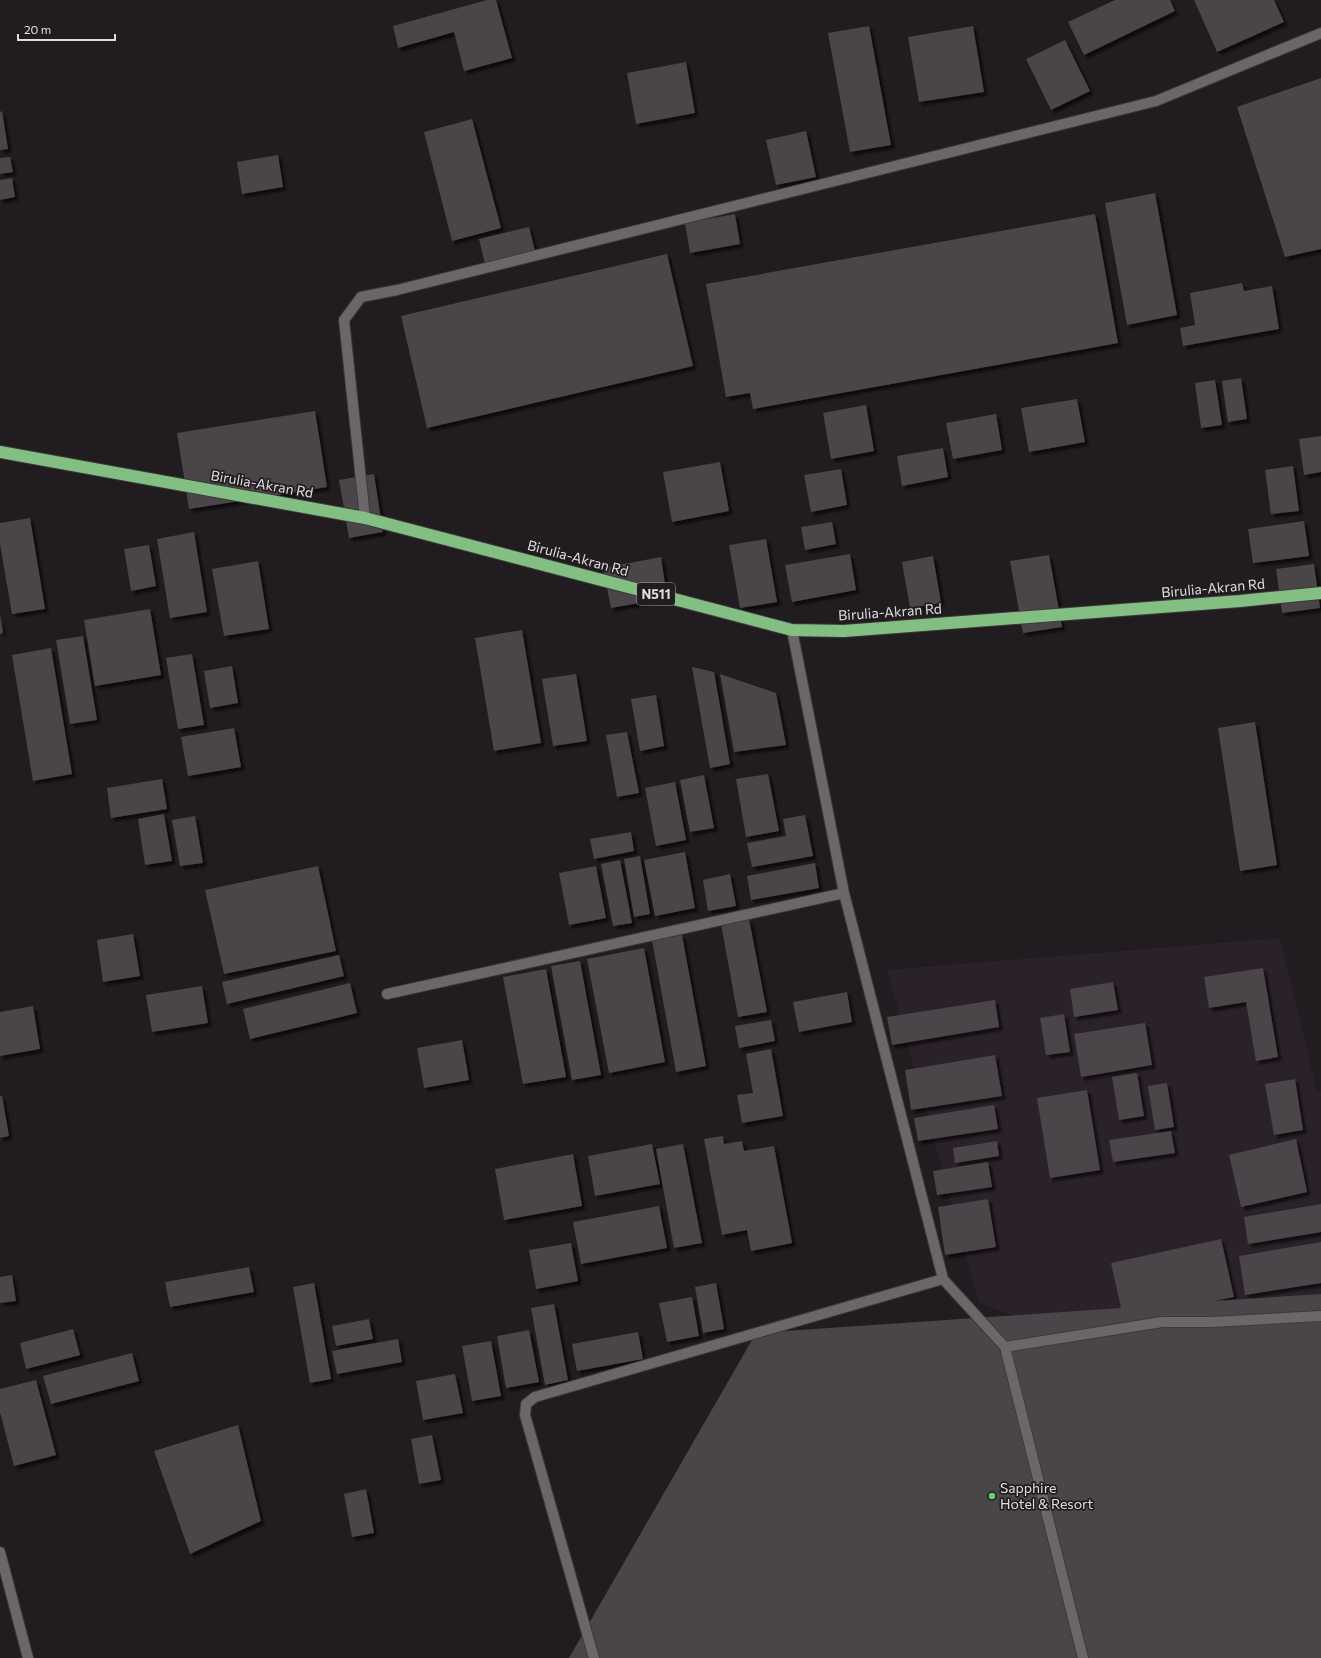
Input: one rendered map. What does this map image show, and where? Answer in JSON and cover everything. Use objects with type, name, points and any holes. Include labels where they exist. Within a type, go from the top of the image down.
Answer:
[{"type":"highway","name":"Birulia-Akran Rd","points":[[0,452],[364,518],[792,630],[844,631],[1240,601],[1321,593]]},
{"type":"street","points":[[364,518],[344,320],[361,297],[405,288],[1156,101],[1321,32]]},
{"type":"street","points":[[792,630],[844,893],[943,1279],[1005,1347],[1083,1658]]},
{"type":"street","points":[[387,994],[844,893]]},
{"type":"street","points":[[594,1658],[525,1415],[526,1404],[536,1397],[943,1279]]},
{"type":"street","points":[[1005,1347],[1162,1322],[1214,1322],[1321,1316]]},
{"type":"street","points":[[0,1552],[28,1658]]},
{"type":"shaded area","points":[[1280,938],[1317,1090],[1321,1090],[1321,1658],[1014,1316],[979,1303],[887,970]]},
{"type":"building","points":[[487,0],[496,0],[512,58],[464,71],[454,32],[398,48],[393,26]]},
{"type":"building","points":[[1115,0],[1170,0],[1175,11],[1084,55],[1068,22]]},
{"type":"building","points":[[1194,0],[1274,0],[1284,22],[1217,52]]},
{"type":"building","points":[[869,26],[891,145],[850,152],[828,33]]},
{"type":"building","points":[[973,26],[984,92],[919,102],[908,37]]},
{"type":"building","points":[[1065,40],[1090,91],[1051,110],[1026,59]]},
{"type":"building","points":[[686,62],[695,113],[636,124],[627,73]]},
{"type":"building","points":[[1321,78],[1321,249],[1285,257],[1237,107]]},
{"type":"building","points":[[2,111],[8,149],[0,150],[0,112]]},
{"type":"building","points":[[472,119],[501,228],[452,241],[424,132]]},
{"type":"building","points":[[806,131],[816,177],[776,185],[766,140]]},
{"type":"building","points":[[278,155],[283,187],[242,194],[237,162]]},
{"type":"building","points":[[10,157],[13,172],[0,174],[0,158]]},
{"type":"building","points":[[12,178],[15,197],[0,200],[0,180]]},
{"type":"building","points":[[1155,193],[1177,315],[1127,325],[1105,203]]},
{"type":"building","points":[[735,214],[740,244],[690,253],[685,223]]},
{"type":"building","points":[[1095,214],[1118,343],[753,409],[750,393],[726,397],[706,284]]},
{"type":"building","points":[[529,227],[535,251],[485,264],[479,239]]},
{"type":"building","points":[[667,254],[693,366],[427,428],[401,316]]},
{"type":"building","points":[[1242,283],[1244,291],[1272,286],[1279,329],[1183,346],[1180,328],[1195,325],[1190,293]]},
{"type":"building","points":[[1241,378],[1247,419],[1228,422],[1222,381]]},
{"type":"building","points":[[1215,380],[1222,425],[1201,428],[1195,383]]},
{"type":"building","points":[[1077,399],[1085,442],[1029,452],[1021,408]]},
{"type":"building","points":[[866,405],[874,451],[831,459],[823,413]]},
{"type":"building","points":[[315,411],[327,487],[189,509],[177,433]]},
{"type":"building","points":[[996,414],[1002,450],[953,459],[946,423]]},
{"type":"building","points":[[1321,436],[1321,472],[1304,475],[1299,439]]},
{"type":"building","points":[[943,448],[948,477],[902,486],[897,456]]},
{"type":"building","points":[[720,462],[729,511],[672,522],[663,472]]},
{"type":"building","points":[[1293,466],[1299,511],[1271,514],[1265,470]]},
{"type":"building","points":[[841,469],[847,505],[811,512],[804,475]]},
{"type":"building","points":[[374,474],[383,532],[349,538],[339,480]]},
{"type":"building","points":[[30,518],[45,609],[12,614],[0,544],[0,523]]},
{"type":"building","points":[[1304,521],[1309,556],[1253,563],[1248,529]]},
{"type":"building","points":[[832,522],[836,544],[805,550],[801,527]]},
{"type":"building","points":[[194,532],[207,612],[170,618],[157,539]]},
{"type":"building","points":[[766,539],[777,602],[740,608],[729,545]]},
{"type":"building","points":[[149,545],[156,586],[131,591],[124,549]]},
{"type":"building","points":[[850,554],[856,590],[792,602],[785,565]]},
{"type":"building","points":[[1049,555],[1062,627],[1023,633],[1010,561]]},
{"type":"building","points":[[933,556],[941,603],[910,608],[902,562]]},
{"type":"building","points":[[661,557],[667,598],[611,608],[603,568]]},
{"type":"building","points":[[258,561],[269,629],[224,636],[212,569]]},
{"type":"building","points":[[1314,564],[1320,608],[1282,613],[1276,569]]},
{"type":"building","points":[[150,609],[161,675],[95,686],[84,620]]},
{"type":"building","points":[[0,614],[3,633],[0,634]]},
{"type":"building","points":[[522,630],[541,743],[494,751],[475,638]]},
{"type":"building","points":[[83,636],[97,720],[70,724],[56,640]]},
{"type":"building","points":[[51,648],[72,774],[33,781],[12,655]]},
{"type":"building","points":[[192,654],[204,725],[178,729],[166,658]]},
{"type":"building","points":[[232,666],[238,703],[210,708],[204,671]]},
{"type":"building","points":[[692,667],[714,672],[730,764],[710,768]]},
{"type":"building","points":[[576,674],[587,741],[553,746],[542,679]]},
{"type":"building","points":[[720,674],[776,693],[786,745],[734,752]]},
{"type":"building","points":[[656,695],[664,746],[640,751],[631,699]]},
{"type":"building","points":[[1255,722],[1277,865],[1240,871],[1218,728]]},
{"type":"building","points":[[234,728],[241,767],[188,776],[181,737]]},
{"type":"building","points":[[627,732],[639,793],[617,797],[606,735]]},
{"type":"building","points":[[768,774],[779,831],[746,837],[736,779]]},
{"type":"building","points":[[704,775],[714,828],[690,832],[680,780]]},
{"type":"building","points":[[162,779],[167,809],[111,818],[107,788]]},
{"type":"building","points":[[675,782],[686,840],[656,846],[645,788]]},
{"type":"building","points":[[164,814],[172,861],[145,865],[138,819]]},
{"type":"building","points":[[805,815],[813,856],[752,867],[747,843],[786,836],[783,819]]},
{"type":"building","points":[[195,816],[203,863],[180,866],[172,820]]},
{"type":"building","points":[[631,832],[634,851],[594,859],[590,839]]},
{"type":"building","points":[[685,852],[695,908],[655,916],[644,860]]},
{"type":"building","points":[[640,856],[650,914],[634,917],[624,859]]},
{"type":"building","points":[[620,860],[632,923],[613,926],[601,864]]},
{"type":"building","points":[[815,863],[819,888],[751,900],[747,876]]},
{"type":"building","points":[[318,866],[336,951],[224,974],[205,890]]},
{"type":"building","points":[[596,866],[606,918],[569,925],[559,873]]},
{"type":"building","points":[[730,874],[736,906],[708,911],[703,880]]},
{"type":"building","points":[[749,919],[767,1012],[738,1017],[721,924]]},
{"type":"building","points":[[133,934],[140,976],[103,982],[97,940]]},
{"type":"building","points":[[682,935],[706,1066],[676,1072],[652,940]]},
{"type":"building","points":[[644,948],[665,1062],[609,1073],[587,959]]},
{"type":"building","points":[[339,955],[344,976],[227,1004],[222,982]]},
{"type":"building","points":[[580,961],[601,1075],[572,1080],[551,966]]},
{"type":"building","points":[[1263,968],[1278,1057],[1256,1061],[1246,1002],[1209,1008],[1204,977]]},
{"type":"building","points":[[546,969],[566,1077],[523,1084],[503,977]]},
{"type":"building","points":[[1113,982],[1118,1010],[1074,1017],[1070,989]]},
{"type":"building","points":[[350,983],[357,1013],[250,1039],[243,1009]]},
{"type":"building","points":[[202,986],[208,1023],[152,1032],[146,995]]},
{"type":"building","points":[[847,992],[852,1022],[799,1032],[793,1002]]},
{"type":"building","points":[[995,1000],[999,1027],[892,1045],[887,1017]]},
{"type":"building","points":[[33,1006],[40,1049],[0,1056],[0,1012]]},
{"type":"building","points":[[1064,1014],[1070,1052],[1046,1055],[1040,1018]]},
{"type":"building","points":[[771,1020],[775,1041],[739,1048],[735,1026]]},
{"type":"building","points":[[1145,1023],[1152,1065],[1081,1077],[1074,1034]]},
{"type":"building","points":[[462,1040],[469,1080],[424,1088],[417,1048]]},
{"type":"building","points":[[771,1049],[783,1116],[742,1123],[737,1095],[753,1093],[746,1054]]},
{"type":"building","points":[[995,1055],[1002,1096],[911,1110],[905,1070]]},
{"type":"building","points":[[1137,1073],[1144,1116],[1119,1120],[1112,1077]]},
{"type":"building","points":[[1295,1079],[1303,1130],[1274,1135],[1265,1084]]},
{"type":"building","points":[[1167,1083],[1174,1127],[1155,1130],[1148,1086]]},
{"type":"building","points":[[1087,1090],[1100,1170],[1050,1178],[1037,1098]]},
{"type":"building","points":[[0,1096],[2,1096],[9,1136],[0,1138]]},
{"type":"building","points":[[994,1105],[998,1129],[918,1141],[914,1118]]},
{"type":"building","points":[[1171,1131],[1175,1153],[1113,1162],[1109,1140]]},
{"type":"building","points":[[723,1136],[724,1144],[742,1141],[744,1151],[774,1146],[792,1243],[751,1251],[747,1230],[722,1235],[704,1139]]},
{"type":"building","points":[[1296,1139],[1307,1192],[1241,1207],[1229,1155]]},
{"type":"building","points":[[997,1141],[999,1156],[955,1163],[953,1148]]},
{"type":"building","points":[[652,1144],[660,1184],[595,1196],[588,1156]]},
{"type":"building","points":[[683,1144],[702,1243],[674,1248],[656,1149]]},
{"type":"building","points":[[573,1154],[582,1206],[504,1220],[495,1169]]},
{"type":"building","points":[[988,1162],[992,1187],[937,1195],[933,1171]]},
{"type":"building","points":[[988,1199],[996,1247],[945,1255],[938,1207]]},
{"type":"building","points":[[1321,1204],[1321,1232],[1248,1244],[1244,1217]]},
{"type":"building","points":[[659,1206],[667,1248],[581,1264],[573,1222]]},
{"type":"building","name":"Sapphire Hotel & Resort","points":[[1221,1239],[1234,1297],[1214,1301],[1321,1294],[1321,1658],[569,1658],[756,1333],[1121,1308],[1111,1263]]},
{"type":"building","points":[[1321,1242],[1321,1283],[1245,1295],[1239,1256]]},
{"type":"building","points":[[571,1243],[578,1281],[536,1289],[529,1250]]},
{"type":"building","points":[[249,1267],[254,1292],[170,1307],[165,1282]]},
{"type":"building","points":[[12,1275],[16,1301],[0,1303],[0,1277]]},
{"type":"building","points":[[314,1283],[331,1379],[310,1383],[293,1287]]},
{"type":"building","points":[[716,1283],[724,1329],[703,1333],[695,1287]]},
{"type":"building","points":[[692,1297],[699,1336],[667,1342],[659,1303]]},
{"type":"building","points":[[554,1304],[568,1380],[545,1385],[531,1308]]},
{"type":"building","points":[[369,1319],[373,1339],[336,1346],[332,1326]]},
{"type":"building","points":[[73,1329],[80,1355],[26,1369],[20,1343]]},
{"type":"building","points":[[529,1330],[539,1382],[506,1388],[497,1336]]},
{"type":"building","points":[[638,1332],[643,1359],[577,1371],[572,1344]]},
{"type":"building","points":[[398,1339],[402,1362],[337,1374],[332,1351]]},
{"type":"building","points":[[491,1341],[501,1396],[472,1401],[462,1346]]},
{"type":"building","points":[[132,1353],[139,1381],[51,1404],[43,1376]]},
{"type":"building","points":[[455,1374],[463,1413],[423,1420],[416,1381]]},
{"type":"building","points":[[36,1380],[56,1455],[14,1466],[0,1412],[0,1389]]},
{"type":"building","points":[[238,1425],[261,1521],[190,1554],[154,1451]]},
{"type":"building","points":[[432,1435],[441,1480],[419,1484],[411,1439]]},
{"type":"building","points":[[366,1489],[374,1533],[352,1537],[344,1494]]},
{"type":"place","name":"Sapphire Hotel & Resort","points":[[992,1496]]}]
